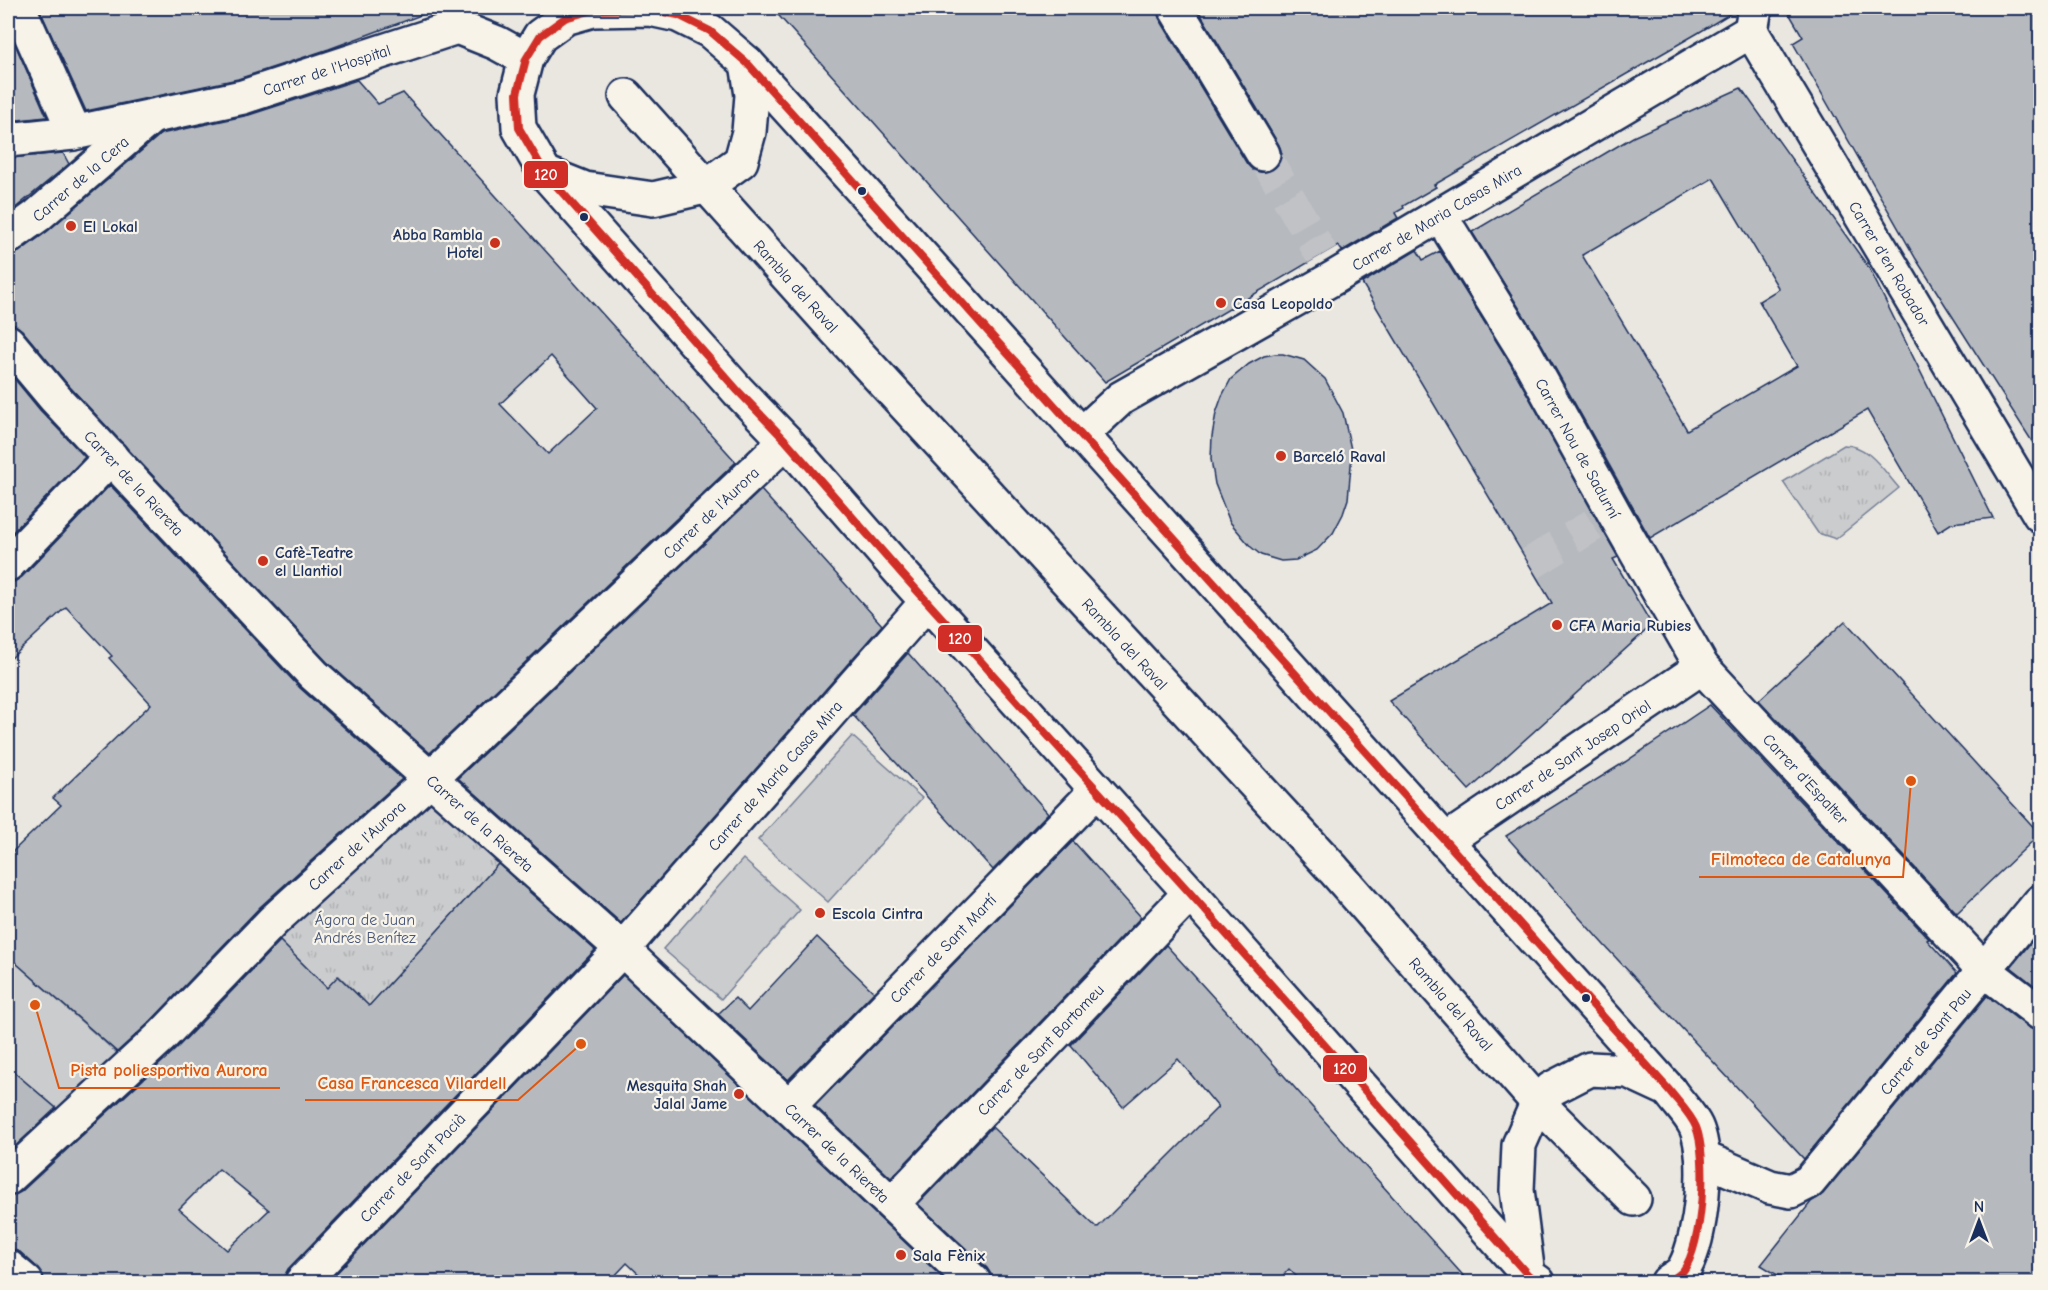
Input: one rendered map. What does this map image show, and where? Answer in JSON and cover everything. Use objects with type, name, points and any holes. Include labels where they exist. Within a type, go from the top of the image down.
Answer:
[{"type":"street","points":[[19,8],[73,133]]},
{"type":"street","points":[[1533,1279],[545,173],[519,128],[517,94],[526,59],[540,36],[560,13],[619,8],[650,9],[678,15],[714,34],[747,63],[1669,1090],[1696,1128],[1703,1158],[1703,1191],[1685,1278]]},
{"type":"street","points":[[1175,8],[1263,154]]},
{"type":"street","name":"Carrer de Maria Casas Mira","points":[[1081,435],[1121,398],[1329,266],[1753,19]]},
{"type":"street","name":"Carrer d'en Robador","points":[[1753,19],[2040,515]]},
{"type":"street","name":"Carrer de l'Hospital","points":[[8,141],[73,133],[243,97],[457,27],[497,42],[526,59]]},
{"type":"street","points":[[545,173],[585,189],[653,199],[705,187],[741,161],[749,132],[752,95],[747,63]]},
{"type":"street","name":"Rambla del Raval","points":[[626,96],[705,187],[1334,870],[1539,1104],[1634,1199]]},
{"type":"street","name":"Carrer de la Cera","points":[[8,237],[37,216],[151,117]]},
{"type":"street","name":"Carrer Nou de Sadurní","points":[[1451,233],[1526,354],[1603,519],[1702,667]]},
{"type":"street","name":"Carrer de la Riereta","points":[[8,342],[54,397],[314,675],[622,949],[975,1282]]},
{"type":"street","name":"Carrer de l'Aurora","points":[[8,1178],[162,1036],[273,921],[429,779],[786,441]]},
{"type":"street","points":[[8,564],[111,457]]},
{"type":"street","name":"Carrer de Maria Casas Mira","points":[[622,949],[927,602]]},
{"type":"street","name":"Carrer de Sant Josep Oriol","points":[[1445,841],[1702,667]]},
{"type":"street","name":"Carrer d'Espalter","points":[[1702,667],[1984,970],[2040,1013]]},
{"type":"street","name":"Carrer de Sant Martí","points":[[789,1106],[1097,790]]},
{"type":"street","name":"Carrer de Sant Bartomeu","points":[[892,1204],[1190,894]]},
{"type":"street","name":"Carrer de Sant Pau","points":[[1703,1158],[1770,1187],[1791,1191],[1809,1182],[2040,902]]},
{"type":"street","name":"Carrer de Sant Pacià","points":[[302,1282],[622,949]]},
{"type":"street","points":[[1533,1279],[1516,1190],[1519,1145],[1539,1104],[1551,1089],[1590,1069],[1628,1071],[1669,1090]]},
{"type":"street","points":[[8,1267],[26,1282]]},
{"type":"green space","points":[[1844,445],[1861,449],[1868,454],[1899,488],[1836,539],[1818,533],[1783,482]]},
{"type":"green space","points":[[852,736],[922,798],[828,902],[758,840]]},
{"type":"green space","name":"Ágora de Juan Andrés Benítez","points":[[425,797],[500,862],[369,1006],[339,976],[327,988],[277,938]]},
{"type":"green space","points":[[743,859],[800,910],[721,999],[663,949]]},
{"type":"green space","points":[[8,956],[119,1055],[60,1111],[8,1067]]},
{"type":"building","points":[[39,8],[432,8],[432,11],[238,79],[86,111]]},
{"type":"building","points":[[772,8],[1156,8],[1159,18],[1247,164],[1253,170],[1263,173],[1279,164],[1282,154],[1279,145],[1197,8],[1736,8],[1736,10],[1434,185],[1436,187],[1395,213],[1398,218],[1342,251],[1338,245],[1105,382]]},
{"type":"building","points":[[1786,8],[2040,8],[2040,454],[1916,259],[1793,43],[1803,37]]},
{"type":"building","points":[[8,28],[47,117],[8,121]]},
{"type":"building","points":[[357,80],[378,104],[403,93],[736,462],[430,753],[327,662],[68,385],[22,330],[15,325],[8,324],[8,255],[19,252],[49,230],[161,134],[249,115]],"holes":[[[551,356],[597,408],[548,454],[500,404]]]},
{"type":"building","points":[[1741,88],[1869,268],[1993,518],[1952,523],[1938,532],[1867,410],[1650,538],[1542,345],[1472,232],[1633,137]],"holes":[[[1713,178],[1779,289],[1759,301],[1797,366],[1687,430],[1582,255]]]},
{"type":"building","points":[[63,153],[69,164],[8,214],[8,158]]},
{"type":"building","points":[[1417,250],[1423,260],[1440,251],[1510,363],[1618,557],[1613,559],[1652,625],[1469,790],[1389,701],[1552,603],[1362,283]]},
{"type":"building","name":"Barceló Raval","points":[[1275,354],[1304,360],[1325,379],[1343,413],[1352,454],[1348,499],[1333,533],[1317,550],[1296,560],[1281,561],[1261,555],[1251,547],[1230,522],[1215,484],[1211,459],[1216,413],[1231,379],[1249,364],[1264,356]]},
{"type":"building","points":[[8,371],[40,410],[85,457],[8,537]]},
{"type":"building","points":[[110,485],[300,688],[402,779],[260,907],[149,1023],[117,1052],[8,956],[8,856],[61,805],[53,798],[151,704],[109,658],[112,656],[66,607],[8,661],[8,582],[14,582],[22,577]]},
{"type":"building","points":[[761,490],[882,625],[621,923],[458,778]]},
{"type":"building","points":[[1845,621],[2040,834],[1957,913],[1759,700]]},
{"type":"building","points":[[908,653],[1048,813],[993,870],[853,715]]},
{"type":"building","points":[[1710,705],[1929,939],[1927,940],[1957,973],[1804,1159],[1604,945],[1506,836],[1625,762]]},
{"type":"building","points":[[1073,841],[1141,917],[891,1178],[815,1106]]},
{"type":"building","points":[[498,864],[595,950],[288,1269],[284,1282],[44,1282],[43,1275],[38,1268],[20,1252],[8,1249],[8,1196],[21,1192],[175,1050],[280,941],[327,988],[338,976],[369,1006]],"holes":[[[219,1169],[269,1210],[227,1250],[179,1209]]]},
{"type":"building","points":[[2040,931],[2040,990],[2011,967]]},
{"type":"building","points":[[817,937],[874,992],[788,1080],[718,1014],[735,998],[748,1011]]},
{"type":"building","points":[[1166,945],[1469,1282],[1302,1282],[1289,1269],[1277,1282],[992,1282],[992,1276],[987,1268],[918,1204],[992,1127],[1097,1228],[1218,1107],[1178,1059],[1123,1107],[1071,1045]]},
{"type":"building","points":[[623,975],[947,1282],[647,1282],[627,1263],[609,1282],[328,1282]]},
{"type":"building","points":[[1987,996],[2029,1028],[2040,1031],[2040,1282],[1789,1282],[1761,1265],[1811,1202],[1823,1194]]},
{"type":"building","points":[[8,1067],[56,1108],[8,1153]]},
{"type":"tunnel","points":[[1263,154],[1322,255]]},
{"type":"tunnel","points":[[1530,564],[1593,525]]},
{"type":"transit line","name":"120","points":[[1538,1282],[1528,1275],[1190,893],[545,173],[519,128],[517,94],[526,59],[540,36],[565,18],[593,10],[650,9],[678,15],[710,31],[747,63],[1687,1112],[1696,1127],[1700,1141],[1702,1200],[1690,1259],[1683,1271],[1668,1282]]},
{"type":"place","name":"El Lokal","points":[[71,226]]},
{"type":"place","name":"Abba Rambla Hotel","points":[[495,243]]},
{"type":"place","name":"Casa Leopoldo","points":[[1221,303]]},
{"type":"place","name":"Barceló Raval","points":[[1281,456]]},
{"type":"place","name":"Cafè-Teatre el Llantiol","points":[[263,561]]},
{"type":"place","name":"CFA Maria Rubies","points":[[1557,625]]},
{"type":"place","name":"Filmoteca de Catalunya","points":[[1911,781]]},
{"type":"place","name":"Escola Cintra","points":[[820,913]]},
{"type":"place","name":"Pista poliesportiva Aurora","points":[[35,1005]]},
{"type":"place","name":"Casa Francesca Vilardell","points":[[581,1044]]},
{"type":"place","name":"Mesquita Shah Jalal Jame","points":[[739,1094]]},
{"type":"place","name":"Sala Fènix","points":[[901,1255]]}]
